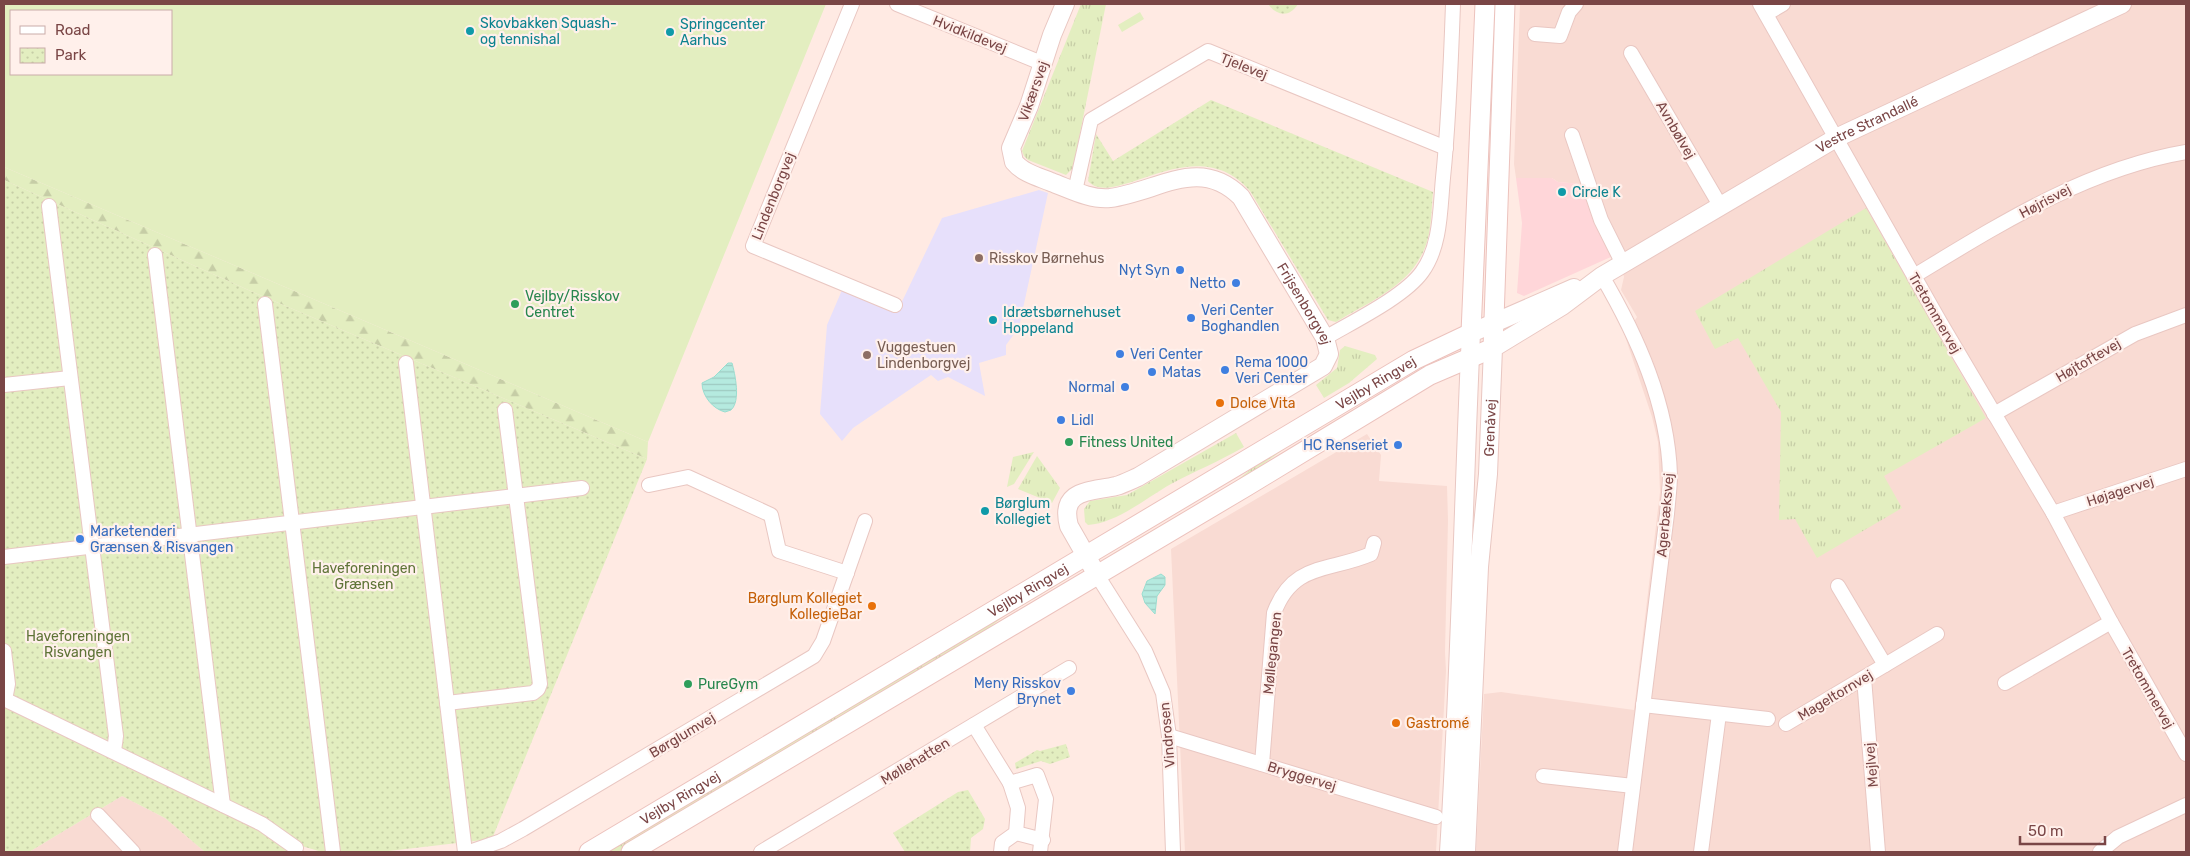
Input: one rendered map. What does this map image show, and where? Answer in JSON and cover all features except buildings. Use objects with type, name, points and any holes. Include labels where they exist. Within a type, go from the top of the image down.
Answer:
[{"type":"main road","name":"Grenåvej","points":[[1471,333],[1485,4]]},
{"type":"main road","name":"Grenåvej","points":[[1493,348],[1506,4]]},
{"type":"main road","name":"Vejlby Ringvej","points":[[589,852],[1414,360],[1471,333]]},
{"type":"main road","name":"Vejlby Ringvej","points":[[631,852],[1430,375],[1493,348]]},
{"type":"street","name":"Lindenborgvej","points":[[852,4],[753,246],[895,305]]},
{"type":"street","name":"Hvidkildevej","points":[[897,4],[1044,64]]},
{"type":"street","name":"Vikærsvej","points":[[1027,172],[1014,162],[1012,148],[1065,4]]},
{"type":"street","points":[[1325,338],[1399,293],[1421,274],[1432,256],[1437,232],[1446,148],[1453,4]]},
{"type":"street","points":[[1535,34],[1560,36],[1569,12],[1576,4]]},
{"type":"street","points":[[1763,9],[1783,4]]},
{"type":"street","name":"Vestre Strandallé","points":[[1471,333],[1602,276],[1836,138],[2122,4]]},
{"type":"street","name":"Tretommervej","points":[[1763,9],[1914,276],[2053,513],[2111,622],[2186,754]]},
{"type":"street","name":"Tjelevej","points":[[1075,191],[1091,120],[1208,51],[1446,148]]},
{"type":"street","name":"Avnbølvej","points":[[1631,53],[1721,206]]},
{"type":"street","points":[[1572,135],[1601,220],[1623,264]]},
{"type":"street","name":"Højrisvej","points":[[1914,276],[2047,199],[2087,180],[2136,163],[2186,152]]},
{"type":"street","name":"Frijsenborgvej","points":[[1027,172],[1094,198],[1109,198],[1190,177],[1212,178],[1223,182],[1240,197],[1325,338],[1329,354],[1326,362],[1318,369],[1138,477],[1118,486],[1081,492],[1074,498],[1068,506],[1066,518],[1068,526],[1097,575]]},
{"type":"street","points":[[49,206],[116,736],[114,751]]},
{"type":"street","points":[[154,255],[223,805]]},
{"type":"street","name":"Vestre Strandallé","points":[[1493,348],[1562,306],[1602,276]]},
{"type":"street","name":"Agerbæksvej","points":[[1602,276],[1638,344],[1658,403],[1667,447],[1670,475],[1667,514],[1624,852]]},
{"type":"street","points":[[265,304],[333,852]]},
{"type":"street","name":"Højtoftevej","points":[[1994,414],[2135,334],[2186,315]]},
{"type":"street","name":"Grenåvej","points":[[1449,852],[1461,627],[1464,484],[1471,333]]},
{"type":"street","name":"Grenåvej","points":[[1466,852],[1479,567],[1488,474],[1493,348]]},
{"type":"street","points":[[406,363],[465,852]]},
{"type":"street","points":[[4,384],[70,378]]},
{"type":"street","points":[[447,703],[533,693],[540,684],[505,410]]},
{"type":"street","name":"Højagervej","points":[[2053,513],[2186,469]]},
{"type":"street","points":[[649,484],[688,477],[770,514],[779,551],[847,573]]},
{"type":"street","points":[[4,557],[582,488]]},
{"type":"street","name":"Børglumvej","points":[[469,852],[488,847],[523,829],[814,656],[823,642],[865,521]]},
{"type":"street","name":"Møllegangen","points":[[1262,764],[1274,613],[1279,598],[1292,582],[1307,574],[1371,554],[1374,542]]},
{"type":"street","name":"Vindrosen","points":[[1097,575],[1145,651],[1156,673],[1167,711],[1173,852]]},
{"type":"street","name":"Mageltornvej","points":[[1838,586],[1885,665]]},
{"type":"street","points":[[2005,683],[2111,622]]},
{"type":"street","name":"Mageltornvej","points":[[1786,724],[1937,634]]},
{"type":"street","points":[[4,651],[8,684],[4,699],[262,824],[296,848]]},
{"type":"street","name":"Møllehatten","points":[[761,852],[1069,668]]},
{"type":"street","name":"Mejlvej","points":[[1864,678],[1878,852]]},
{"type":"street","points":[[1643,705],[1768,719]]},
{"type":"street","points":[[1701,852],[1719,714]]},
{"type":"street","points":[[974,726],[1010,783],[1018,808],[1016,834]]},
{"type":"street","name":"Bryggervej","points":[[1169,736],[1436,817]]},
{"type":"street","points":[[1010,783],[1037,775],[1046,799],[1041,846],[1016,834]]},
{"type":"street","points":[[1543,776],[1633,786]]},
{"type":"street","points":[[2100,852],[2123,835],[2186,805]]},
{"type":"street","points":[[98,815],[133,852]]},
{"type":"street","points":[[1001,852],[1002,843],[1016,834]]},
{"type":"shaded area","points":[[1520,4],[2186,4],[2186,852],[1476,852],[1484,694],[1501,692],[1634,710],[1660,492],[1658,442],[1652,417],[1625,336],[1637,317],[1621,290],[1624,277],[1613,235],[1582,184],[1558,182],[1552,178],[1516,178],[1514,164]]},
{"type":"shaded area","points":[[1516,178],[1552,178],[1558,182],[1582,184],[1613,256],[1524,296],[1517,293],[1522,223]]},
{"type":"shaded area","name":"Risskov Børnehus","points":[[1039,190],[1048,193],[1019,327],[1006,345],[1006,355],[979,363],[985,396],[948,377],[938,381],[931,375],[853,428],[842,441],[820,414],[827,325],[842,290],[897,312],[942,218]]},
{"type":"shaded area","points":[[1367,434],[1381,455],[1379,481],[1447,486],[1446,671],[1436,852],[1185,852],[1171,549]]},
{"type":"shaded area","points":[[122,796],[165,818],[205,852],[29,852]]},
{"type":"green space","name":"Vejlby/Risskov Centret","points":[[4,4],[826,4],[648,442],[4,167]]},
{"type":"green space","points":[[1081,4],[1106,4],[1073,168],[1066,175],[1028,160],[1022,151]]},
{"type":"green space","points":[[1268,4],[1298,4],[1291,11],[1283,14],[1275,11]]},
{"type":"green space","points":[[1140,12],[1144,19],[1122,32],[1118,25]]},
{"type":"green space","points":[[1211,100],[1433,192],[1430,225],[1425,249],[1414,267],[1395,286],[1371,302],[1336,322],[1328,320],[1250,191],[1228,173],[1205,167],[1181,168],[1117,186],[1100,187],[1088,181],[1096,134],[1113,161]]},
{"type":"green space","points":[[4,167],[648,442],[647,459],[255,293],[4,180]]},
{"type":"green space","name":"Haveforeningen Grænsen","points":[[4,180],[255,293],[647,459],[492,839],[380,852],[322,852],[295,844],[4,692]]},
{"type":"green space","points":[[1866,208],[1986,418],[1884,476],[1902,508],[1817,558],[1795,519],[1779,520],[1781,412],[1738,338],[1715,349],[1695,311]]},
{"type":"green space","points":[[1345,346],[1375,355],[1377,359],[1349,383],[1324,398],[1316,385],[1337,368],[1340,350]]},
{"type":"green space","points":[[1436,358],[1288,446],[1232,487],[1116,556],[1114,553],[1235,482],[1272,452]]},
{"type":"green space","points":[[1236,433],[1244,447],[1171,484],[1110,520],[1088,525],[1085,522],[1084,509],[1090,501],[1127,495]]},
{"type":"green space","points":[[1034,452],[1014,484],[1007,487],[1013,457]]},
{"type":"green space","points":[[1037,456],[1060,488],[1052,503],[1018,489]]},
{"type":"green space","points":[[1065,575],[1067,579],[1003,617],[957,652],[618,852],[603,852]]},
{"type":"green space","points":[[4,702],[258,826],[291,852],[205,852],[165,818],[122,796],[29,852],[4,852]]},
{"type":"green space","points":[[1066,744],[1070,757],[1050,764],[1041,761],[1016,769],[1015,763],[1037,750],[1040,751]]},
{"type":"green space","points":[[968,790],[985,819],[983,829],[971,838],[970,852],[905,852],[893,833],[958,792]]},
{"type":"water","points":[[728,363],[732,363],[737,394],[734,406],[731,410],[725,412],[716,408],[709,401],[702,388],[702,383],[714,377]]},
{"type":"water","points":[[1161,574],[1165,577],[1165,585],[1157,596],[1155,614],[1145,603],[1142,594],[1147,581]]},
{"type":"place","name":"Skovbakken Squash- og tennishal","points":[[470,31]]},
{"type":"place","name":"Springcenter Aarhus","points":[[670,32]]},
{"type":"place","name":"Circle K","points":[[1562,192]]},
{"type":"place","name":"Risskov Børnehus","points":[[979,258]]},
{"type":"place","name":"Nyt Syn","points":[[1180,270]]},
{"type":"place","name":"Netto","points":[[1236,283]]},
{"type":"place","name":"Vejlby/Risskov Centret","points":[[515,304]]},
{"type":"place","name":"Veri Center Boghandlen","points":[[1191,318]]},
{"type":"place","name":"Idrætsbørnehuset Hoppeland","points":[[993,320]]},
{"type":"place","name":"Veri Center","points":[[1120,354]]},
{"type":"place","name":"Vuggestuen Lindenborgvej","points":[[867,355]]},
{"type":"place","name":"Rema 1000 Veri Center","points":[[1225,370]]},
{"type":"place","name":"Matas","points":[[1152,372]]},
{"type":"place","name":"Normal","points":[[1125,387]]},
{"type":"place","name":"Dolce Vita","points":[[1220,403]]},
{"type":"place","name":"Lidl","points":[[1061,420]]},
{"type":"place","name":"Fitness United","points":[[1069,442]]},
{"type":"place","name":"HC Renseriet","points":[[1398,445]]},
{"type":"place","name":"Børglum Kollegiet","points":[[985,511]]},
{"type":"place","name":"Marketenderi Grænsen & Risvangen","points":[[80,539]]},
{"type":"place","name":"Børglum Kollegiet KollegieBar","points":[[872,606]]},
{"type":"place","name":"PureGym","points":[[688,684]]},
{"type":"place","name":"Meny Risskov Brynet","points":[[1071,691]]},
{"type":"place","name":"Gastromé","points":[[1396,723]]},
{"type":"park label","name":"Haveforeningen Risvangen","points":[[78,644]]}]
